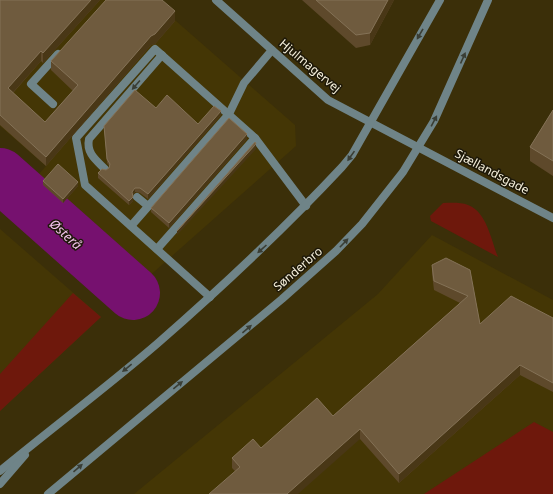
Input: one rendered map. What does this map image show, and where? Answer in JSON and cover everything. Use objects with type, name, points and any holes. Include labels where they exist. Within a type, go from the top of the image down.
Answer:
[{"type":"street","name":"Hjulmagervej","points":[[216,0],[328,100],[419,147]]},
{"type":"street","points":[[0,471],[157,344],[210,297],[306,206],[352,155],[440,0]]},
{"type":"street","name":"Sønderbro","points":[[48,494],[276,304],[336,251],[381,201],[419,147],[448,94],[488,0]]},
{"type":"street","points":[[53,104],[31,84],[66,45]]},
{"type":"street","points":[[210,297],[85,185],[76,138],[155,49],[255,138],[306,206]]},
{"type":"street","points":[[131,226],[229,114],[244,83],[272,50]]},
{"type":"street","points":[[105,169],[91,154],[88,146],[89,139],[162,55]]},
{"type":"street","points":[[157,249],[255,138]]},
{"type":"street","name":"Sjællandsgade","points":[[419,147],[553,218]]},
{"type":"street","points":[[137,197],[148,206]]},
{"type":"street","points":[[0,484],[42,437]]},
{"type":"shaded area","points":[[0,0],[152,0],[295,125],[296,146],[146,279],[34,180],[46,166],[0,126]]},
{"type":"shaded area","points":[[443,203],[465,204],[480,214],[488,227],[498,257],[431,221],[430,216]]},
{"type":"shaded area","points":[[0,229],[101,317],[0,411]]},
{"type":"shaded area","points":[[432,235],[553,300],[553,494],[134,494],[378,294]]},
{"type":"shaded area","points":[[73,293],[101,317],[0,411],[0,374]]},
{"type":"shaded area","points":[[534,422],[553,432],[553,494],[424,494]]},
{"type":"building","points":[[0,0],[91,0],[43,53],[41,51],[8,88],[45,122],[78,85],[51,61],[106,0],[162,0],[175,11],[155,34],[151,36],[46,157],[0,115]]},
{"type":"building","points":[[316,0],[388,0],[370,33],[356,35]]},
{"type":"building","points":[[135,90],[156,108],[167,95],[198,124],[214,106],[221,111],[148,194],[140,188],[135,188],[132,192],[133,197],[129,201],[98,173],[102,169],[106,170],[109,168],[110,164],[107,159],[104,126]]},
{"type":"building","points":[[553,110],[553,161],[530,147]]},
{"type":"building","points":[[229,118],[247,134],[169,223],[151,208]]},
{"type":"building","points":[[255,142],[256,144],[177,231]]},
{"type":"building","points":[[58,164],[78,182],[63,199],[43,181]]},
{"type":"building","points":[[446,258],[470,270],[480,324],[511,296],[553,318],[553,383],[520,365],[399,474],[360,429],[287,494],[209,494],[240,467],[232,458],[253,439],[261,448],[317,398],[333,416],[468,296],[434,281],[432,265]]},
{"type":"waterway","name":"Østerå","points":[[0,175],[133,293]]}]
